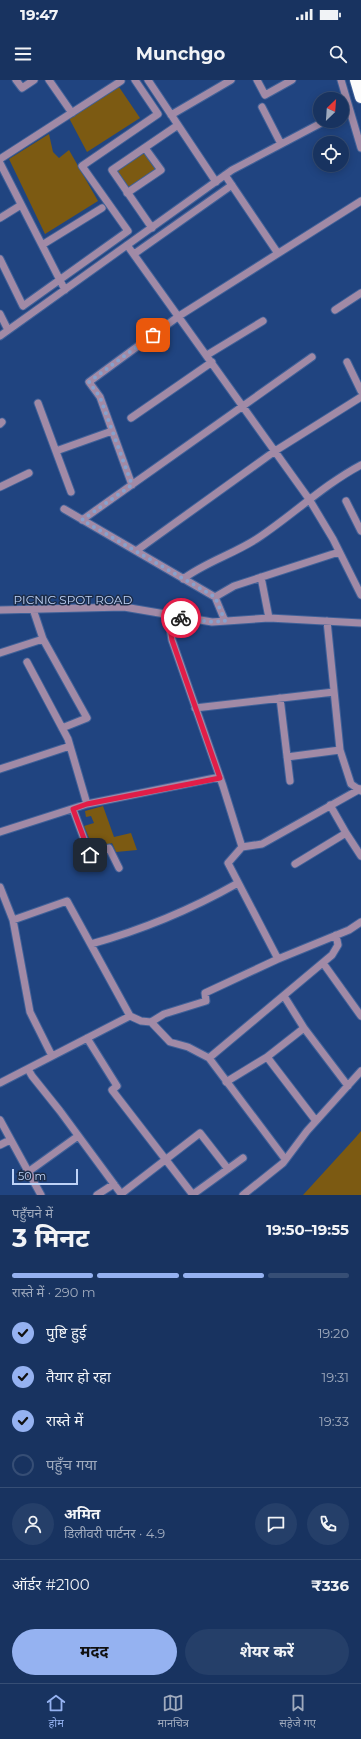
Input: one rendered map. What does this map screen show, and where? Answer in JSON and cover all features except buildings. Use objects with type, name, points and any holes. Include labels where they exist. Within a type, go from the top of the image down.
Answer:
[{"type":"highway","points":[[356,80],[361,97]]},
{"type":"street","points":[[16,80],[22,88],[34,80]]},
{"type":"street","points":[[49,80],[72,113]]},
{"type":"street","points":[[0,259],[23,306],[128,232],[82,166],[158,114],[135,80]]},
{"type":"street","points":[[148,80],[216,182]]},
{"type":"street","points":[[171,115],[231,80]]},
{"type":"street","points":[[257,80],[265,95],[292,80]]},
{"type":"street","points":[[341,80],[343,92]]},
{"type":"street","points":[[0,159],[121,81]]},
{"type":"street","points":[[262,107],[281,144]]},
{"type":"street","points":[[349,120],[361,148]]},
{"type":"street","points":[[152,228],[112,170],[178,125]]},
{"type":"street","points":[[0,336],[225,175],[313,127]]},
{"type":"street","points":[[128,193],[160,170],[145,148]]},
{"type":"street","points":[[0,163],[65,290]]},
{"type":"street","points":[[225,175],[277,252]]},
{"type":"street","points":[[134,254],[232,185]]},
{"type":"street","points":[[132,485],[100,397],[89,382],[178,316],[277,252],[361,202]]},
{"type":"street","points":[[0,218],[21,205]]},
{"type":"street","points":[[42,245],[102,208]]},
{"type":"street","points":[[127,245],[309,499],[361,594]]},
{"type":"street","points":[[335,310],[361,293]]},
{"type":"street","points":[[0,314],[8,330]]},
{"type":"street","points":[[207,355],[263,321]]},
{"type":"street","points":[[82,520],[312,357]]},
{"type":"street","points":[[132,418],[212,362]]},
{"type":"street","points":[[347,362],[361,391]]},
{"type":"street","points":[[136,552],[275,451],[361,397]]},
{"type":"street","points":[[38,403],[70,492]]},
{"type":"street","points":[[56,451],[112,431]]},
{"type":"street","points":[[183,579],[195,570],[260,537],[338,477],[361,464]]},
{"type":"street","points":[[0,487],[29,473]]},
{"type":"street","points":[[346,501],[361,531]]},
{"type":"street","points":[[64,509],[215,597],[225,621]]},
{"type":"street","points":[[215,597],[234,586],[339,552]]},
{"type":"street","points":[[261,577],[269,618]]},
{"type":"street","name":"PICNIC SPOT ROAD","points":[[0,610],[124,608],[212,622],[269,618],[361,623]]},
{"type":"street","points":[[33,609],[43,640],[87,718],[62,728]]},
{"type":"street","points":[[168,616],[172,640],[220,778],[242,847]]},
{"type":"street","points":[[278,959],[228,863],[242,847],[262,844],[360,790],[351,784],[340,750],[327,621]]},
{"type":"street","points":[[0,654],[43,640]]},
{"type":"street","points":[[27,662],[70,746],[87,804]]},
{"type":"street","points":[[196,708],[334,692]]},
{"type":"street","points":[[280,698],[290,781]]},
{"type":"street","points":[[0,769],[70,746]]},
{"type":"street","points":[[287,757],[340,750]]},
{"type":"street","points":[[0,832],[87,804],[220,778]]},
{"type":"street","points":[[330,806],[361,856]]},
{"type":"street","points":[[73,809],[90,855],[109,848],[119,868]]},
{"type":"street","points":[[295,864],[346,833]]},
{"type":"street","points":[[91,944],[126,934],[199,905],[238,883]]},
{"type":"street","points":[[0,887],[13,920],[30,1012],[52,1056]]},
{"type":"street","points":[[13,920],[67,901],[130,1016],[141,1021],[151,1022],[164,1014],[206,1001],[205,993],[278,959],[336,935],[361,922]]},
{"type":"street","points":[[209,1058],[332,955],[338,945],[336,935]]},
{"type":"street","points":[[323,963],[361,1016]]},
{"type":"street","points":[[284,996],[304,1028],[348,1086]]},
{"type":"street","points":[[0,1084],[130,1016]]},
{"type":"street","points":[[151,1022],[170,1042],[188,1046],[209,1058],[286,1159]]},
{"type":"street","points":[[226,1082],[267,1057],[304,1028]]},
{"type":"street","points":[[87,1038],[117,1086],[112,1090],[193,1195],[242,1158]]},
{"type":"street","points":[[267,1057],[316,1121]]},
{"type":"street","points":[[28,1069],[121,1194],[200,1133],[228,1169]]},
{"type":"street","points":[[243,1195],[286,1159],[316,1121],[361,1071]]},
{"type":"street","points":[[0,1120],[41,1195]]},
{"type":"street","points":[[28,1172],[78,1136]]},
{"type":"street","points":[[0,1145],[10,1140]]},
{"type":"street","points":[[97,1195],[114,1184]]},
{"type":"shaded area","points":[[119,87],[140,118],[87,152],[69,118]]},
{"type":"shaded area","points":[[49,134],[53,152],[59,158],[69,150],[98,201],[45,234],[9,159]]},
{"type":"shaded area","points":[[144,151],[156,169],[128,188],[115,170]]},
{"type":"shaded area","points":[[103,806],[114,837],[131,833],[137,850],[116,852],[112,843],[94,850],[84,826],[94,823],[91,816],[86,817],[85,811]]},
{"type":"shaded area","points":[[361,1131],[361,1195],[303,1195],[356,1137]]},
{"type":"way so far","points":[[153,335],[89,382],[100,397],[132,485],[82,520],[215,597],[225,621],[212,622],[181,618]]},
{"type":"route","points":[[90,855],[73,809],[87,804],[220,778],[172,640],[168,616],[181,618]]}]
